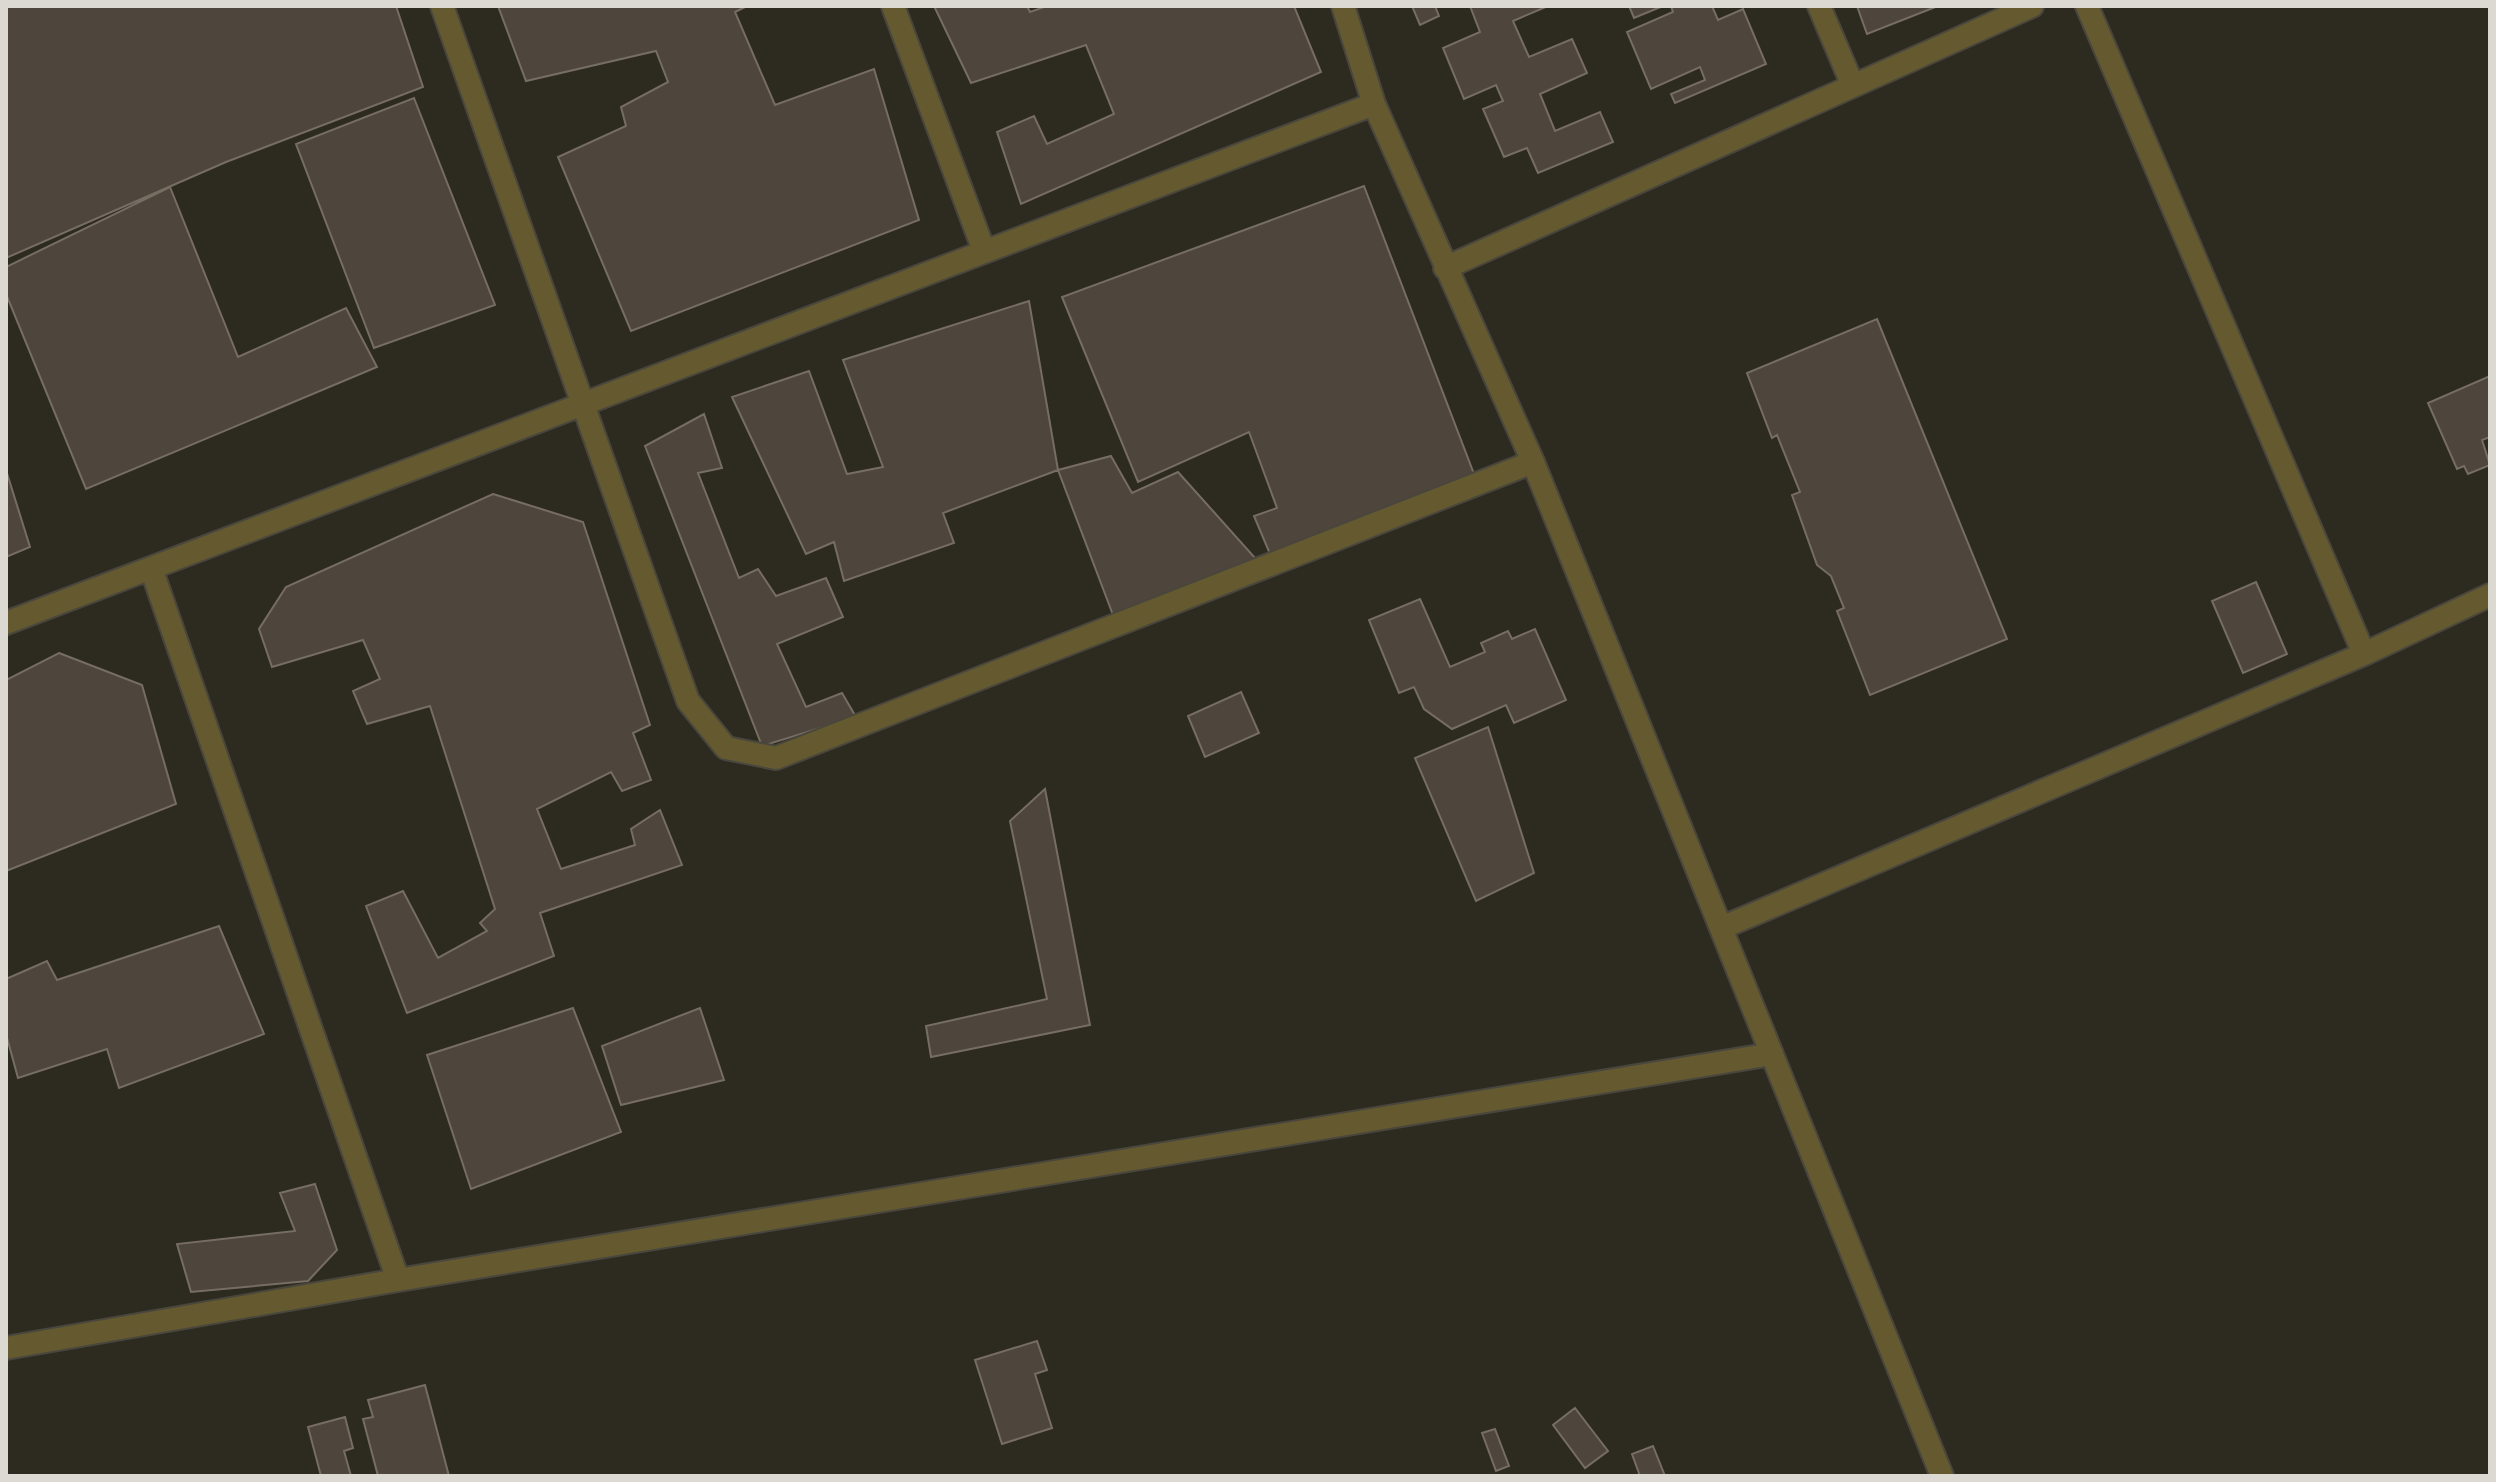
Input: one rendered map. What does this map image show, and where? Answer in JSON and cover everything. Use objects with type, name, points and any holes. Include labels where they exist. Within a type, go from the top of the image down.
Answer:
[{"type":"street","points":[[442,6],[688,701],[726,748],[776,758],[1533,462]]},
{"type":"street","points":[[893,6],[984,251]]},
{"type":"street","points":[[1343,6],[1374,104],[1533,462],[1942,1476]]},
{"type":"street","points":[[1819,6],[1853,86]]},
{"type":"street","points":[[1445,268],[2032,6]]},
{"type":"street","points":[[2087,6],[2364,654]]},
{"type":"street","points":[[6,623],[1374,104]]},
{"type":"street","points":[[151,568],[398,1280]]},
{"type":"street","points":[[1721,928],[2364,654],[2490,595]]},
{"type":"street","points":[[6,1348],[398,1280],[1772,1054]]},
{"type":"building","points":[[6,6],[396,6],[423,87],[226,162],[6,258]]},
{"type":"building","points":[[498,6],[747,6],[735,12],[775,105],[874,69],[919,220],[631,331],[558,157],[626,126],[621,107],[668,82],[656,51],[526,81]]},
{"type":"building","points":[[934,6],[1027,6],[1030,12],[1047,6],[1294,6],[1321,72],[1021,204],[997,132],[1034,116],[1047,144],[1114,114],[1086,45],[971,83]]},
{"type":"building","points":[[1412,6],[1435,6],[1439,16],[1420,25]]},
{"type":"building","points":[[1470,6],[1548,6],[1513,21],[1529,57],[1572,39],[1587,73],[1540,94],[1555,131],[1600,112],[1613,142],[1538,173],[1527,148],[1504,157],[1483,109],[1503,101],[1496,85],[1464,99],[1443,48],[1480,32]]},
{"type":"building","points":[[1629,6],[1663,6],[1634,18]]},
{"type":"building","points":[[1671,6],[1712,6],[1718,20],[1743,9],[1766,64],[1675,103],[1671,94],[1705,80],[1700,67],[1651,89],[1627,32],[1673,12]]},
{"type":"building","points":[[1857,6],[1938,6],[1867,34]]},
{"type":"building","points":[[414,98],[495,305],[374,348],[296,144]]},
{"type":"building","points":[[1364,186],[1474,474],[1270,554],[1254,516],[1277,508],[1249,432],[1138,482],[1062,297]]},
{"type":"building","points":[[170,187],[238,357],[346,308],[377,367],[86,489],[6,294],[6,267]]},
{"type":"building","points":[[1029,301],[1058,470],[943,513],[954,543],[844,581],[834,542],[806,554],[732,397],[809,371],[847,474],[883,467],[843,360]]},
{"type":"building","points":[[1877,319],[2007,639],[1870,695],[1837,611],[1844,608],[1831,576],[1817,565],[1792,495],[1800,492],[1777,435],[1772,438],[1747,373]]},
{"type":"building","points":[[2490,376],[2490,437],[2482,440],[2490,465],[2468,474],[2464,466],[2457,469],[2428,403]]},
{"type":"building","points":[[704,414],[722,468],[698,473],[739,578],[758,569],[776,596],[826,578],[843,617],[777,644],[806,707],[842,693],[856,717],[762,746],[645,446]]},
{"type":"building","points":[[1111,456],[1132,493],[1178,472],[1256,559],[1113,615],[1058,470]]},
{"type":"building","points":[[6,470],[30,547],[6,557]]},
{"type":"building","points":[[493,494],[583,522],[650,725],[633,733],[651,780],[622,791],[611,772],[537,809],[561,869],[635,845],[631,829],[660,810],[682,865],[540,913],[554,956],[407,1013],[366,906],[403,891],[438,958],[487,931],[480,923],[495,909],[430,706],[367,724],[353,691],[380,679],[363,640],[272,667],[259,629],[286,587]]},
{"type":"building","points":[[2256,582],[2287,654],[2243,673],[2212,601]]},
{"type":"building","points":[[1420,599],[1450,667],[1485,652],[1481,643],[1508,631],[1512,639],[1535,629],[1566,700],[1514,723],[1506,705],[1452,729],[1424,709],[1414,687],[1399,693],[1369,620]]},
{"type":"building","points":[[59,653],[142,685],[176,804],[6,871],[6,680]]},
{"type":"building","points":[[1241,692],[1259,733],[1205,757],[1188,716]]},
{"type":"building","points":[[1488,727],[1534,873],[1476,901],[1415,758]]},
{"type":"building","points":[[1045,789],[1090,1025],[931,1057],[926,1026],[1047,999],[1010,821]]},
{"type":"building","points":[[219,926],[264,1034],[119,1088],[107,1049],[18,1078],[6,1034],[6,979],[47,961],[57,980]]},
{"type":"building","points":[[573,1008],[621,1132],[471,1189],[427,1055]]},
{"type":"building","points":[[700,1008],[724,1080],[621,1105],[602,1046]]},
{"type":"building","points":[[315,1184],[337,1250],[308,1281],[191,1292],[177,1244],[295,1231],[280,1193]]},
{"type":"building","points":[[1037,1341],[1047,1370],[1035,1374],[1052,1428],[1002,1444],[975,1360]]},
{"type":"building","points":[[425,1385],[449,1476],[378,1476],[363,1419],[373,1417],[368,1400]]},
{"type":"building","points":[[1575,1408],[1608,1451],[1585,1468],[1553,1425]]},
{"type":"building","points":[[345,1417],[353,1448],[344,1451],[351,1476],[321,1476],[308,1427]]},
{"type":"building","points":[[1495,1429],[1509,1466],[1496,1471],[1482,1433]]},
{"type":"building","points":[[1653,1446],[1665,1476],[1640,1476],[1632,1454]]}]
